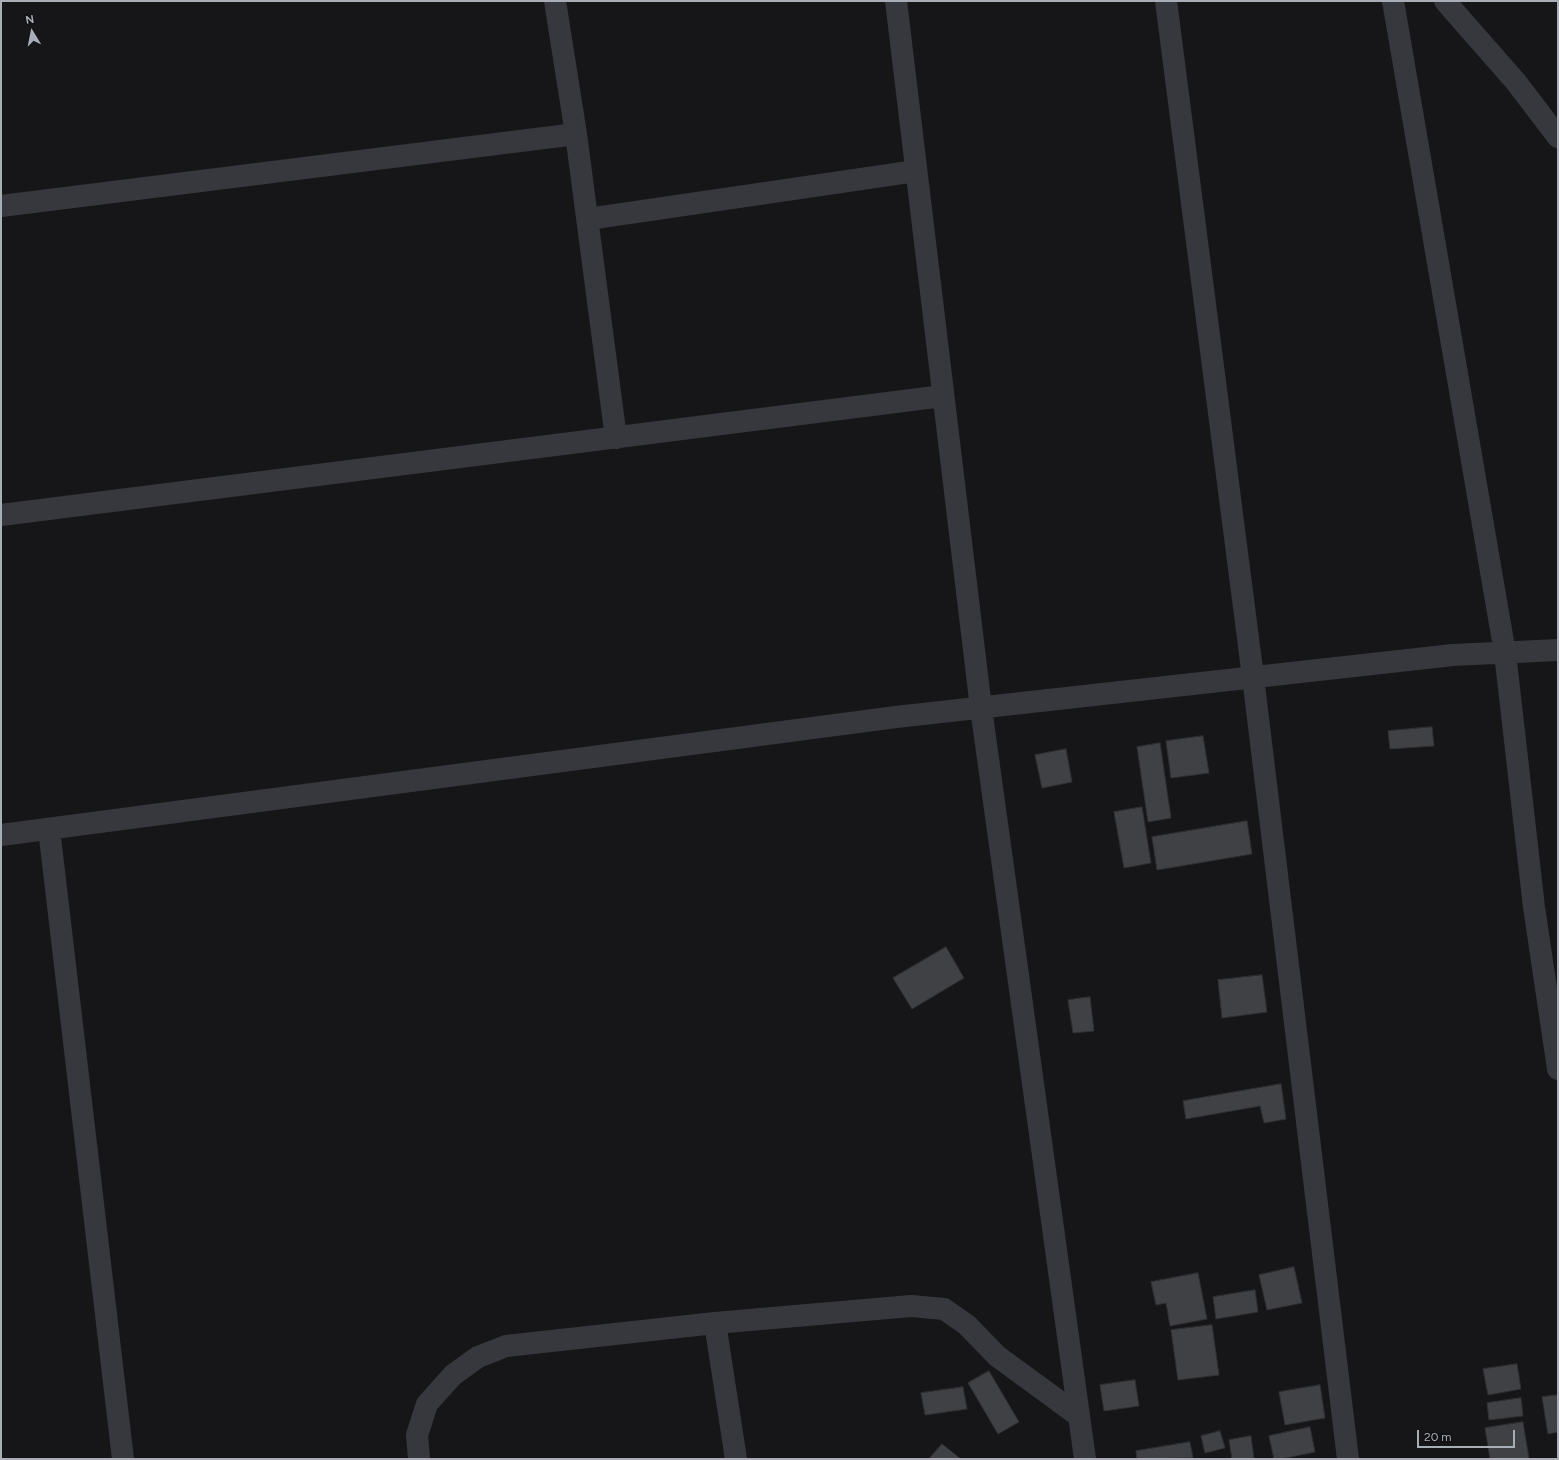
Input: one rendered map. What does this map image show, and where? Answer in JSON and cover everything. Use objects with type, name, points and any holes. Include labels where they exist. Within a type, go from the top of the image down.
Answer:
[{"type":"street","points":[[555,1],[588,219],[616,438]]},
{"type":"street","points":[[896,1],[981,708],[1085,1459]]},
{"type":"street","points":[[1166,1],[1253,677],[1348,1459]]},
{"type":"street","points":[[1393,1],[1505,653],[1534,907],[1558,1068]]},
{"type":"street","points":[[1445,1],[1516,82],[1558,137]]},
{"type":"street","points":[[1,206],[576,134]]},
{"type":"street","points":[[588,219],[916,171]]},
{"type":"street","points":[[1,515],[943,396]]},
{"type":"street","points":[[1,835],[896,717],[1453,655],[1558,650]]},
{"type":"street","points":[[49,829],[123,1459]]},
{"type":"street","points":[[419,1459],[417,1435],[427,1404],[453,1375],[478,1357],[506,1346],[715,1323],[911,1306],[944,1310],[967,1325],[997,1356],[1079,1416]]},
{"type":"street","points":[[715,1323],[736,1459]]},
{"type":"building","points":[[1432,727],[1434,746],[1390,749],[1388,731]]},
{"type":"building","points":[[1203,736],[1209,773],[1171,778],[1166,741]]},
{"type":"building","points":[[1160,743],[1171,818],[1148,822],[1137,747]]},
{"type":"building","points":[[1066,749],[1072,782],[1042,788],[1035,755]]},
{"type":"building","points":[[1142,807],[1151,863],[1124,868],[1114,812]]},
{"type":"building","points":[[1247,821],[1252,854],[1157,870],[1152,837]]},
{"type":"building","points":[[946,947],[964,978],[912,1009],[893,978]]},
{"type":"building","points":[[1262,975],[1267,1012],[1222,1018],[1218,980]]},
{"type":"building","points":[[1090,997],[1094,1031],[1073,1033],[1068,1000]]},
{"type":"building","points":[[1281,1084],[1286,1119],[1264,1123],[1260,1106],[1186,1119],[1183,1101]]},
{"type":"building","points":[[1294,1267],[1302,1303],[1267,1310],[1259,1275]]},
{"type":"building","points":[[1198,1273],[1207,1319],[1170,1326],[1166,1303],[1156,1305],[1151,1282]]},
{"type":"building","points":[[1255,1290],[1258,1312],[1216,1319],[1213,1297]]},
{"type":"building","points":[[1212,1325],[1219,1375],[1178,1380],[1171,1330]]},
{"type":"building","points":[[1517,1364],[1521,1389],[1488,1395],[1483,1369]]},
{"type":"building","points":[[989,1371],[1019,1422],[998,1434],[968,1383]]},
{"type":"building","points":[[1135,1380],[1139,1406],[1104,1411],[1100,1385]]},
{"type":"building","points":[[1320,1385],[1325,1418],[1285,1425],[1279,1392]]},
{"type":"building","points":[[963,1387],[967,1409],[925,1415],[921,1393]]},
{"type":"building","points":[[1558,1395],[1558,1432],[1548,1434],[1542,1397]]},
{"type":"building","points":[[1521,1398],[1523,1416],[1489,1420],[1487,1403]]},
{"type":"building","points":[[1523,1422],[1529,1459],[1490,1459],[1485,1428]]},
{"type":"building","points":[[1310,1427],[1315,1452],[1274,1459],[1269,1436]]},
{"type":"building","points":[[1220,1431],[1225,1448],[1205,1453],[1201,1436]]},
{"type":"building","points":[[1251,1436],[1254,1459],[1232,1459],[1229,1440]]},
{"type":"building","points":[[1190,1442],[1193,1458],[1137,1459],[1136,1451]]},
{"type":"building","points":[[942,1444],[961,1459],[929,1459]]}]
